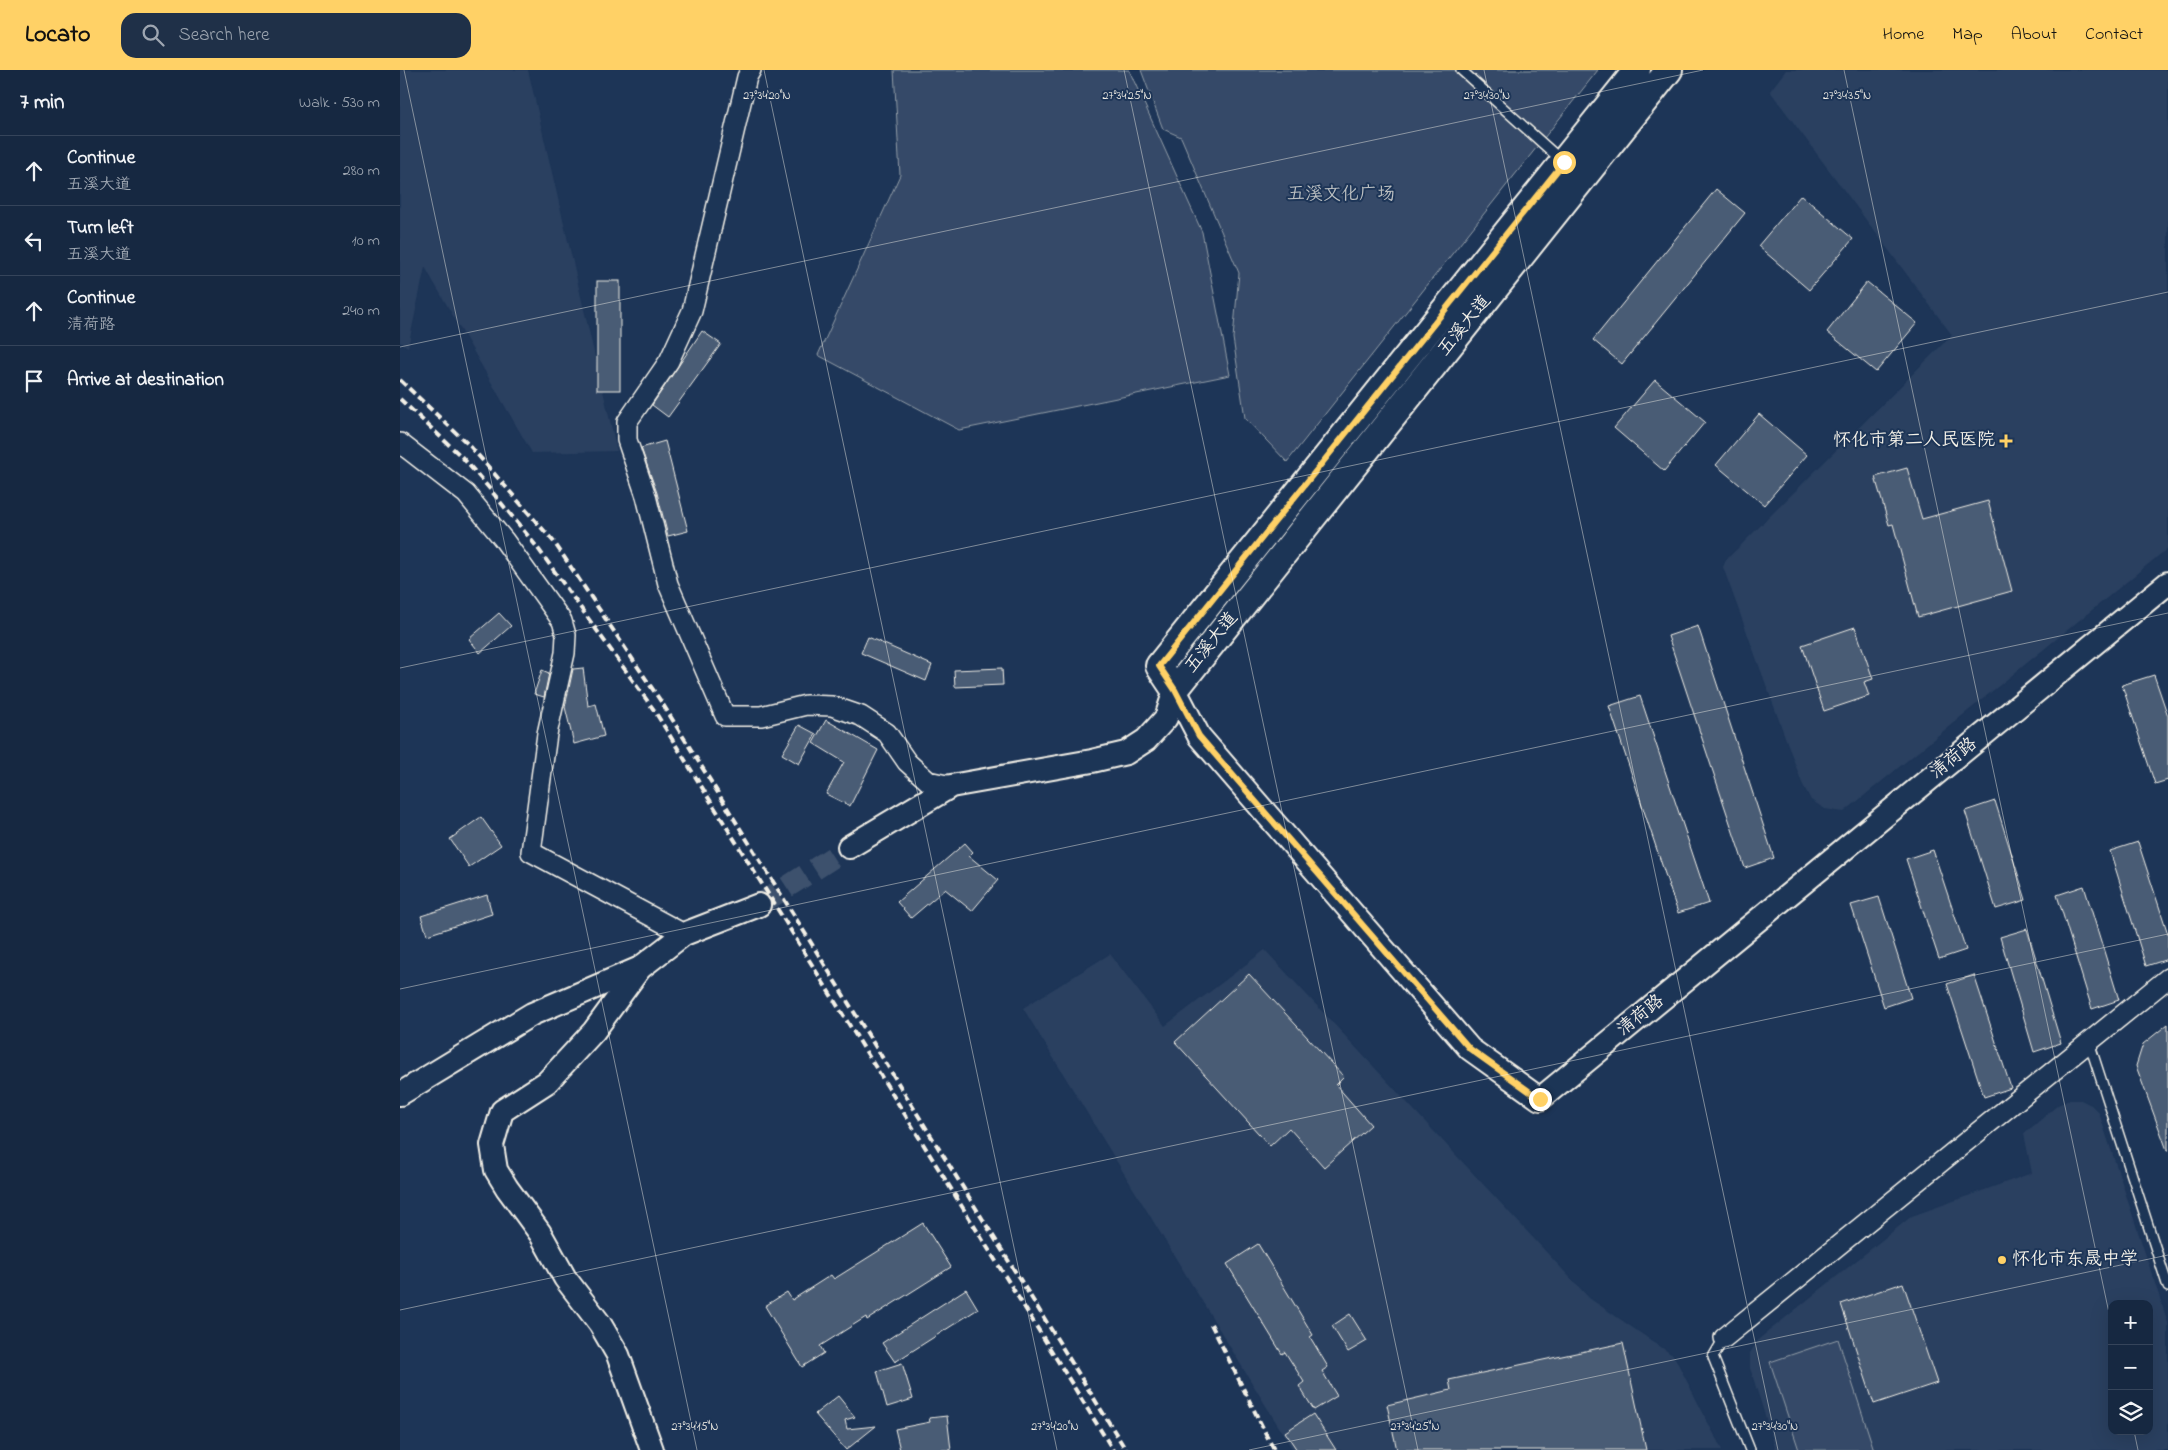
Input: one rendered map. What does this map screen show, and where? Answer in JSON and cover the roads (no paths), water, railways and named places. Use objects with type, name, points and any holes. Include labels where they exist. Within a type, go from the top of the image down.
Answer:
[{"type":"main road","name":"五溪大道","points":[[1637,70],[1159,666],[1175,690],[1669,70]]},
{"type":"street","points":[[751,70],[692,311],[669,361],[627,422],[627,440],[646,496],[668,584],[725,716],[761,716],[806,705],[832,706],[861,716],[886,733],[907,762],[928,781],[951,786]]},
{"type":"street","points":[[400,443],[466,494],[504,540],[562,621],[566,635],[565,653],[547,734],[531,852],[684,934]]},
{"type":"street","name":"清荷路","points":[[1175,690],[1199,736],[1470,1049],[1540,1099],[2168,583]]},
{"type":"street","points":[[850,847],[951,786],[1092,761],[1126,753],[1146,740],[1166,718],[1175,690]]},
{"type":"street","points":[[400,1094],[532,1014],[640,968],[684,934],[759,905]]},
{"type":"street","points":[[640,968],[594,1031],[547,1082],[502,1111],[492,1145],[496,1170],[540,1233],[565,1278],[600,1324],[618,1355],[652,1450]]},
{"type":"street","points":[[1724,1338],[2168,978]]},
{"type":"lane","points":[[1461,70],[1564,162]]},
{"type":"lane","points":[[2088,1042],[2168,1287]]},
{"type":"lane","points":[[1724,1338],[1713,1357],[1750,1450]]},
{"type":"tunnel","points":[[759,905],[849,847]]},
{"type":"railway","points":[[400,380],[470,446],[554,542],[664,706],[1126,1450]]},
{"type":"railway","points":[[400,399],[462,457],[489,488],[537,547],[654,710],[1113,1450]]},
{"type":"railway","points":[[1211,1324],[1274,1450]]},
{"type":"place","name":"怀化市第二人民医院","points":[[2006,441]]},
{"type":"place","name":"怀化市东晟中学","points":[[2002,1260]]},
{"type":"park label","name":"五溪文化广场","points":[[1341,195]]}]
